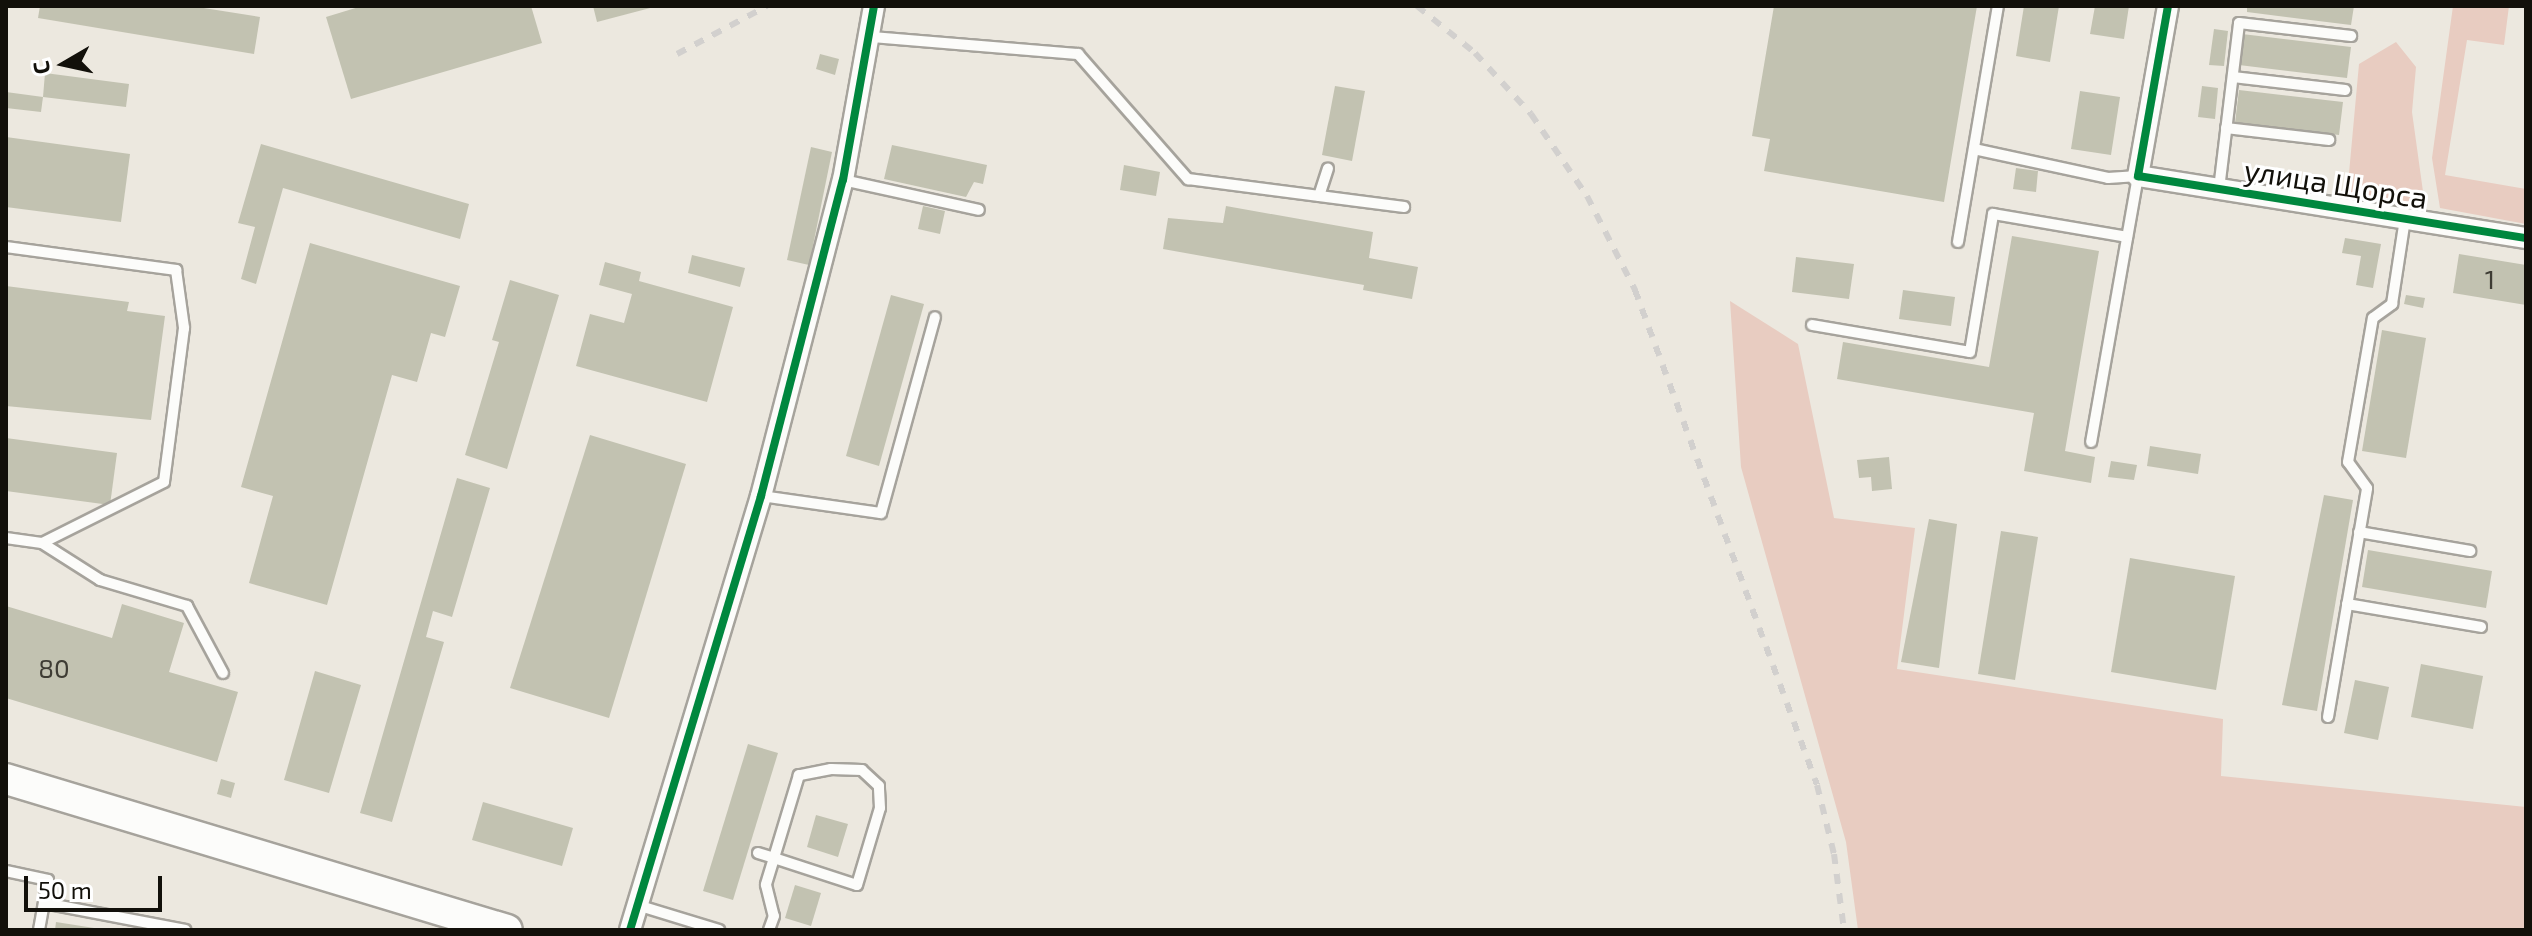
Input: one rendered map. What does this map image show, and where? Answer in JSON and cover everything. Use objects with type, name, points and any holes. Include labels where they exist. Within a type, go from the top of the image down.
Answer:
[{"type":"main road","points":[[6,779],[507,930]]},
{"type":"street","points":[[630,930],[761,496],[843,180],[852,95],[871,37],[874,6]]},
{"type":"street","points":[[2138,176],[2168,6]]},
{"type":"street","name":"улица Щорса","points":[[2138,176],[2526,238]]},
{"type":"lane","points":[[1958,242],[1998,6]]},
{"type":"lane","points":[[2219,189],[2239,23],[2351,36]]},
{"type":"lane","points":[[871,37],[1078,54],[1188,179],[1404,207]]},
{"type":"lane","points":[[2233,77],[2345,90]]},
{"type":"lane","points":[[2226,128],[2329,140]]},
{"type":"lane","points":[[1974,149],[2108,178],[2138,176],[2091,442]]},
{"type":"lane","points":[[1319,196],[1328,168]]},
{"type":"lane","points":[[843,180],[979,210]]},
{"type":"lane","points":[[1812,325],[1970,352],[1993,214],[2127,237]]},
{"type":"lane","points":[[2328,717],[2367,488],[2348,462],[2373,318],[2392,304],[2405,219]]},
{"type":"lane","points":[[6,247],[176,270],[184,328],[164,482],[42,543]]},
{"type":"lane","points":[[761,496],[881,513],[935,317]]},
{"type":"lane","points":[[2359,532],[2470,551]]},
{"type":"lane","points":[[6,538],[42,543],[100,580],[187,606],[223,673]]},
{"type":"lane","points":[[2347,604],[2481,627]]},
{"type":"lane","points":[[758,853],[774,858],[857,885],[880,808],[879,786],[862,770],[831,769],[799,775],[774,858],[766,885],[774,916],[769,930]]},
{"type":"lane","points":[[6,871],[48,880],[39,930]]},
{"type":"lane","points":[[44,903],[185,930]]},
{"type":"lane","points":[[637,905],[719,930]]},
{"type":"shaded area","points":[[2453,6],[2509,6],[2504,45],[2467,40],[2445,175],[2526,189],[2526,224],[2440,208],[2432,158]]},
{"type":"shaded area","points":[[2396,42],[2416,67],[2412,112],[2425,206],[2347,195],[2359,64]]},
{"type":"shaded area","points":[[1730,301],[1798,344],[1834,518],[1915,528],[1897,669],[2223,719],[2221,776],[2526,807],[2526,930],[1858,930],[1846,842],[1741,467]]},
{"type":"building","points":[[40,6],[191,6],[260,17],[254,54],[38,18]]},
{"type":"building","points":[[362,6],[531,6],[542,43],[351,99],[326,17]]},
{"type":"building","points":[[593,6],[654,6],[654,7],[597,22]]},
{"type":"building","points":[[1774,6],[1977,6],[1944,202],[1764,171],[1770,139],[1752,136]]},
{"type":"building","points":[[2024,6],[2059,6],[2050,62],[2016,56]]},
{"type":"building","points":[[2095,6],[2129,6],[2124,39],[2090,34]]},
{"type":"building","points":[[2247,6],[2354,6],[2351,25],[2247,12]]},
{"type":"building","points":[[2214,29],[2228,31],[2224,66],[2209,65]]},
{"type":"building","points":[[2242,34],[2351,47],[2347,78],[2239,65]]},
{"type":"building","points":[[820,54],[839,59],[835,75],[816,69]]},
{"type":"building","points":[[45,73],[129,84],[126,107],[43,97]]},
{"type":"building","points":[[1335,86],[1365,91],[1352,161],[1322,155]]},
{"type":"building","points":[[2202,86],[2218,88],[2215,119],[2198,117]]},
{"type":"building","points":[[2239,90],[2343,102],[2339,135],[2235,123]]},
{"type":"building","points":[[2080,91],[2120,97],[2111,155],[2071,149]]},
{"type":"building","points":[[6,92],[43,97],[41,112],[6,108]]},
{"type":"building","points":[[6,137],[130,154],[121,222],[6,207]]},
{"type":"building","points":[[261,144],[469,204],[460,239],[283,188],[256,284],[241,279],[255,227],[238,223]]},
{"type":"building","points":[[892,145],[987,165],[983,184],[974,182],[966,197],[884,179]]},
{"type":"building","points":[[811,147],[832,152],[809,265],[787,260]]},
{"type":"building","points":[[1124,165],[1160,172],[1156,196],[1120,190]]},
{"type":"building","points":[[2016,168],[2038,171],[2036,192],[2013,189]]},
{"type":"building","points":[[923,206],[945,211],[940,234],[918,229]]},
{"type":"building","points":[[1226,206],[1373,232],[1369,258],[1418,267],[1412,299],[1363,290],[1364,285],[1163,249],[1168,218],[1223,223]]},
{"type":"building","points":[[2012,236],[2099,251],[2065,451],[2095,457],[2091,483],[2024,471],[2034,413],[1837,379],[1843,342],[1989,367]]},
{"type":"building","points":[[2345,238],[2381,244],[2373,288],[2356,285],[2361,256],[2342,253]]},
{"type":"building","points":[[310,243],[460,286],[445,337],[431,333],[417,382],[392,375],[327,605],[249,583],[273,496],[241,487]]},
{"type":"building","points":[[2459,254],[2526,265],[2526,305],[2453,293]]},
{"type":"building","points":[[692,255],[745,268],[740,287],[688,273]]},
{"type":"building","points":[[1796,257],[1854,264],[1849,299],[1792,292]]},
{"type":"building","points":[[605,262],[641,272],[639,281],[733,307],[707,402],[576,366],[590,314],[624,323],[632,294],[599,285]]},
{"type":"building","points":[[510,280],[559,295],[507,469],[465,455],[499,342],[492,340]]},
{"type":"building","points":[[6,286],[129,302],[127,311],[165,316],[151,420],[6,406]]},
{"type":"building","points":[[1903,290],[1955,297],[1951,326],[1899,319]]},
{"type":"building","points":[[891,295],[924,304],[879,466],[846,456]]},
{"type":"building","points":[[2406,295],[2425,298],[2423,308],[2404,304]]},
{"type":"building","points":[[2382,330],[2426,338],[2406,458],[2362,451]]},
{"type":"building","points":[[590,435],[686,464],[609,718],[510,688]]},
{"type":"building","points":[[6,438],[117,453],[110,505],[6,491]]},
{"type":"building","points":[[2150,446],[2201,454],[2198,474],[2147,466]]},
{"type":"building","points":[[1889,457],[1892,489],[1872,491],[1871,477],[1859,478],[1857,460]]},
{"type":"building","points":[[2111,461],[2137,465],[2134,480],[2108,477]]},
{"type":"building","points":[[457,478],[490,488],[452,617],[433,611],[426,637],[444,642],[392,822],[360,813]]},
{"type":"building","points":[[2324,495],[2353,500],[2317,711],[2282,705]]},
{"type":"building","points":[[1929,519],[1957,524],[1939,668],[1901,662]]},
{"type":"building","points":[[2001,531],[2038,537],[2015,680],[1978,674]]},
{"type":"building","points":[[2368,550],[2492,571],[2486,608],[2362,587]]},
{"type":"building","points":[[2130,558],[2235,576],[2216,690],[2111,672]]},
{"type":"building","points":[[122,604],[184,623],[169,672],[238,692],[217,762],[6,698],[6,606],[112,638]]},
{"type":"building","points":[[2421,664],[2483,676],[2473,729],[2411,717]]},
{"type":"building","points":[[315,671],[361,685],[329,793],[284,780]]},
{"type":"building","points":[[2355,680],[2389,687],[2378,740],[2344,733]]},
{"type":"building","points":[[748,744],[778,753],[733,900],[703,891]]},
{"type":"building","points":[[221,779],[235,783],[231,798],[217,794]]},
{"type":"building","points":[[483,802],[573,828],[562,866],[472,840]]},
{"type":"building","points":[[816,815],[848,824],[838,857],[807,847]]},
{"type":"building","points":[[795,885],[821,893],[811,926],[785,918]]},
{"type":"building","points":[[56,922],[94,928],[94,930],[55,930]]},
{"type":"railway","points":[[677,54],[767,6]]},
{"type":"railway","points":[[1417,6],[1475,53],[1531,114],[1587,196],[1635,290],[1817,785],[1834,854],[1844,930]]},
{"type":"cycle path","points":[[630,930],[761,496],[843,180],[874,6]]},
{"type":"cycle path","points":[[2168,6],[2138,176],[2526,238]]}]
